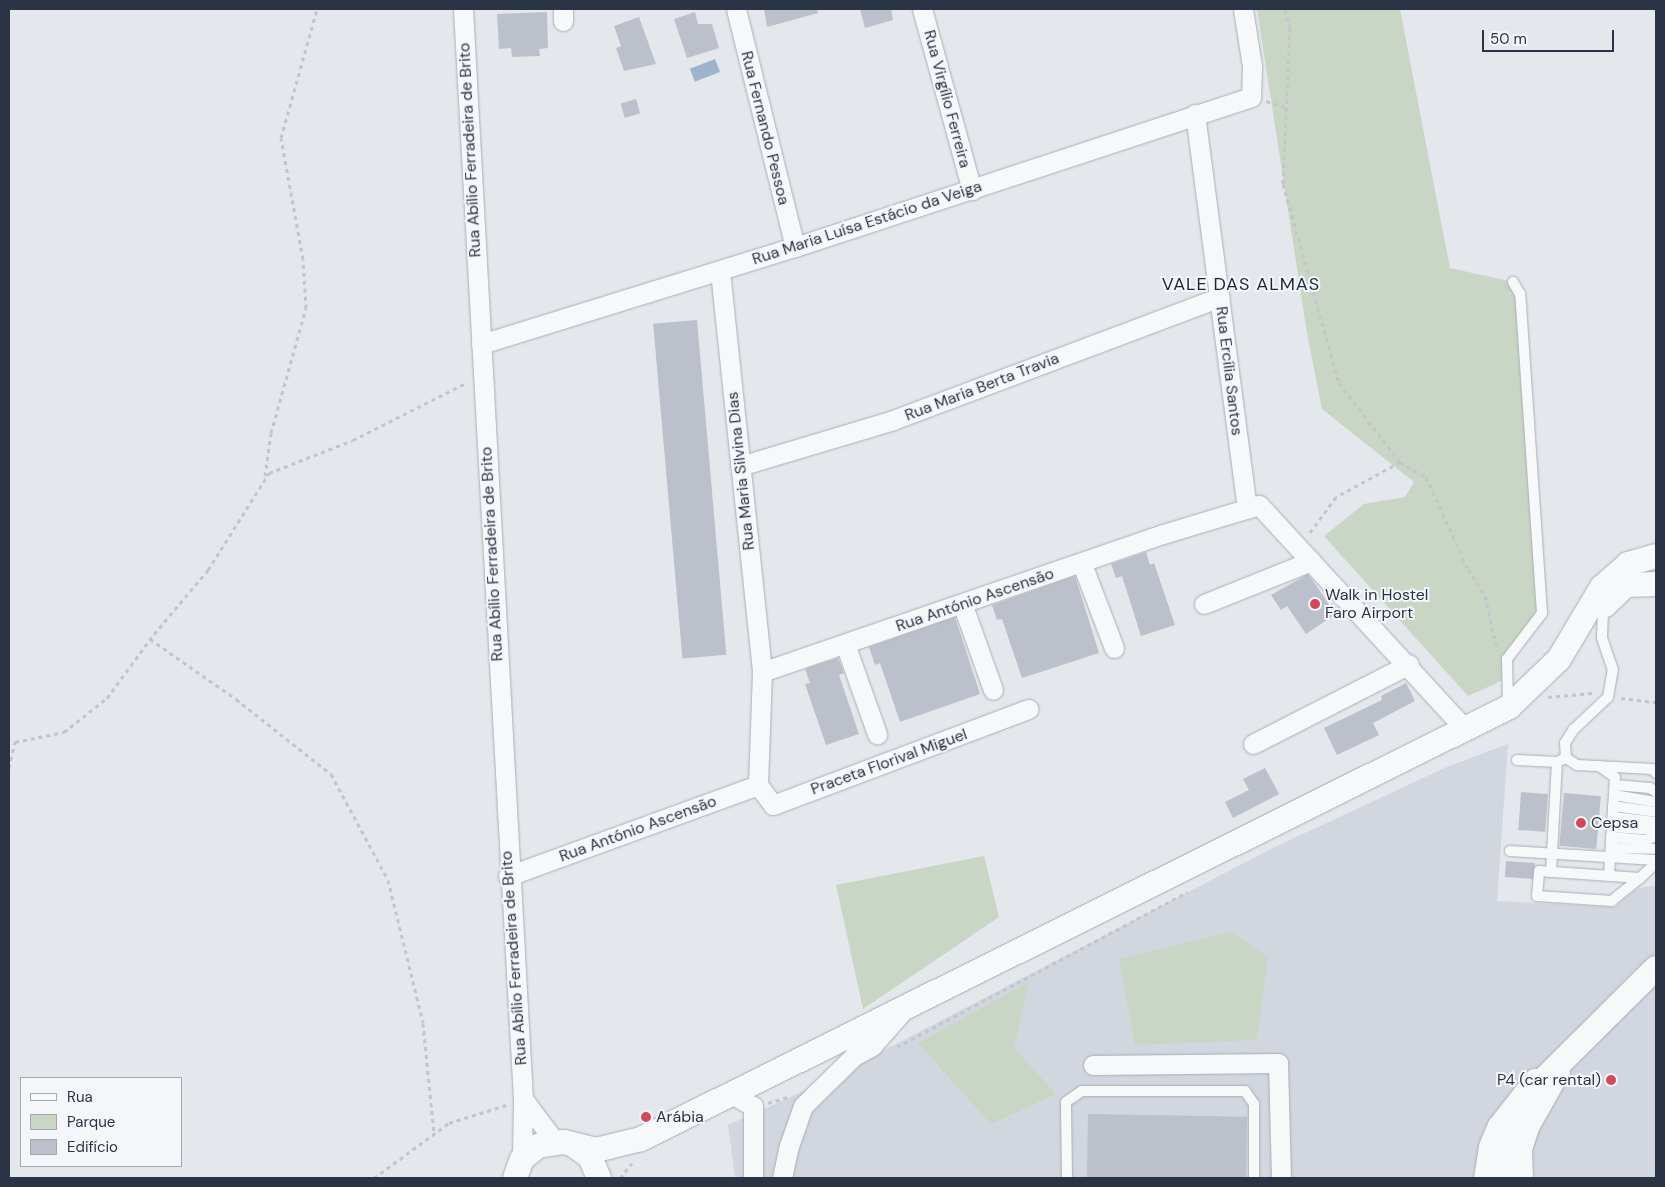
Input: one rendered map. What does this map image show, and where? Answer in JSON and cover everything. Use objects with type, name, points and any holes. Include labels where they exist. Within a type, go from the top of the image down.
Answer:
[{"type":"street","name":"Rua Abílio Ferradeira de Brito","points":[[463,9],[508,876],[523,1099],[519,1169]]},
{"type":"street","name":"Rua Fernando Pessoa","points":[[736,9],[795,247]]},
{"type":"street","name":"Rua Virgílio Ferreira","points":[[922,9],[972,190]]},
{"type":"street","name":"Rua Maria Luísa Estácio da Veiga","points":[[481,344],[795,247],[1251,97],[1252,66],[1242,9]]},
{"type":"street","name":"Rua Ercília Santos","points":[[1195,114],[1247,509]]},
{"type":"street","name":"Rua Maria Silvina Dias","points":[[720,271],[762,672]]},
{"type":"street","name":"Rua Maria Berta Travia","points":[[740,466],[893,420],[1220,297]]},
{"type":"street","points":[[1247,509],[1259,505],[1409,664],[1465,729]]},
{"type":"street","name":"Rua António Ascensão","points":[[762,672],[1247,509]]},
{"type":"street","points":[[1204,604],[1305,555]]},
{"type":"street","points":[[1576,632],[1593,599],[1615,574],[1628,564],[1656,556]]},
{"type":"street","points":[[1082,564],[1114,648]]},
{"type":"street","points":[[604,1178],[630,1153],[730,1094],[905,1009],[1508,707],[1536,684],[1576,632],[1626,585],[1656,584]]},
{"type":"street","points":[[963,606],[993,690]]},
{"type":"street","points":[[845,644],[877,734]]},
{"type":"street","points":[[1252,744],[1409,664]]},
{"type":"street","points":[[758,785],[762,672]]},
{"type":"street","name":"Praceta Florival Miguel","points":[[758,785],[773,805],[1029,709]]},
{"type":"street","name":"Rua António Ascensão","points":[[508,876],[758,785]]},
{"type":"street","points":[[1489,1177],[1506,1150],[1520,1112],[1535,1088],[1578,1043],[1656,968]]},
{"type":"street","points":[[782,1178],[789,1146],[804,1106],[854,1056],[872,1046],[905,1009]]},
{"type":"street","points":[[1523,1178],[1522,1149],[1529,1126],[1578,1043]]},
{"type":"street","points":[[1094,1065],[1278,1064],[1281,1178]]},
{"type":"street","points":[[730,1094],[752,1108],[753,1178]]},
{"type":"street","points":[[523,1099],[564,1144],[590,1157],[599,1178]]},
{"type":"street","points":[[519,1169],[538,1146],[564,1144],[596,1150],[630,1153]]},
{"type":"lane","points":[[1508,707],[1507,659],[1542,613],[1520,294],[1513,282]]},
{"type":"lane","points":[[1551,872],[1561,760],[1565,743],[1569,736],[1600,709],[1610,689],[1613,670],[1602,638],[1604,606]]},
{"type":"lane","points":[[1517,760],[1561,760],[1577,765],[1652,769],[1656,773]]},
{"type":"lane","points":[[1598,766],[1615,777],[1609,876]]},
{"type":"lane","points":[[1614,790],[1650,788],[1656,792]]},
{"type":"lane","points":[[1614,790],[1656,802]]},
{"type":"lane","points":[[1612,826],[1656,812]]},
{"type":"lane","points":[[1612,826],[1656,822]]},
{"type":"lane","points":[[1612,826],[1656,830]]},
{"type":"lane","points":[[1612,826],[1646,840],[1656,836]]},
{"type":"lane","points":[[1612,826],[1617,848],[1656,849]]},
{"type":"lane","points":[[1510,851],[1656,862]]},
{"type":"lane","points":[[1640,878],[1539,871],[1537,896],[1612,901],[1640,878],[1656,862]]},
{"type":"lane","points":[[1067,1178],[1066,1102],[1082,1091],[1245,1091],[1254,1104],[1254,1178]]},
{"type":"path","points":[[265,479],[271,433],[306,308],[303,259],[282,138],[317,9]]},
{"type":"path","points":[[1285,9],[1290,28],[1283,184],[1338,384],[1400,462],[1426,477],[1468,569],[1486,596],[1498,656],[1507,659]]},
{"type":"path","points":[[9,768],[15,742],[64,732],[107,698],[150,639],[208,570],[269,473],[353,440],[483,375]]},
{"type":"path","points":[[1305,555],[1336,497],[1400,462]]},
{"type":"path","points":[[150,639],[236,699],[331,774],[388,880],[423,1023],[434,1134]]},
{"type":"path","points":[[1541,704],[1550,699]]},
{"type":"path","points":[[890,1051],[1189,891]]},
{"type":"path","points":[[752,1108],[787,1096],[804,1106]]},
{"type":"path","points":[[374,1178],[449,1123],[523,1099]]},
{"type":"path","points":[[620,1178],[628,1165],[630,1153]]},
{"type":"shaded area","points":[[1508,744],[1497,901],[1615,907],[1636,889],[1656,885],[1656,1178],[735,1178],[728,1125],[819,1084],[1275,847],[1449,766]]},
{"type":"green space","points":[[1257,9],[1400,9],[1450,268],[1513,282],[1520,294],[1542,613],[1507,659],[1508,678],[1468,696],[1324,536],[1364,504],[1405,497],[1414,482],[1322,409],[1307,333]]},
{"type":"green space","points":[[984,856],[999,917],[863,1009],[836,885]]},
{"type":"green space","points":[[1231,932],[1268,957],[1257,1040],[1135,1045],[1119,959]]},
{"type":"green space","points":[[1029,982],[1014,1048],[1056,1094],[991,1124],[918,1043]]},
{"type":"water","points":[[715,59],[720,72],[695,82],[690,69]]},
{"type":"building","points":[[764,9],[817,9],[818,13],[767,27]]},
{"type":"building","points":[[860,9],[891,9],[893,20],[865,28]]},
{"type":"building","points":[[547,12],[548,48],[539,49],[540,56],[512,57],[511,48],[499,49],[497,14]]},
{"type":"building","points":[[695,12],[698,24],[712,24],[719,48],[687,58],[674,19]]},
{"type":"building","points":[[639,17],[656,64],[624,71],[616,48],[621,46],[614,26]]},
{"type":"building","points":[[636,99],[640,113],[625,118],[621,103]]},
{"type":"building","points":[[697,320],[726,655],[682,659],[653,324]]},
{"type":"building","points":[[1146,552],[1150,565],[1154,563],[1175,625],[1141,636],[1122,576],[1116,578],[1111,564]]},
{"type":"building","name":"Walk in Hostel Faro Airport","points":[[1308,574],[1336,614],[1306,634],[1287,606],[1281,610],[1271,595]]},
{"type":"building","points":[[1075,576],[1099,653],[1022,678],[1002,619],[997,620],[992,605]]},
{"type":"building","points":[[955,617],[980,694],[900,722],[880,663],[875,665],[869,647]]},
{"type":"building","points":[[838,658],[844,673],[839,675],[859,734],[826,745],[805,684],[810,683],[805,669]]},
{"type":"building","points":[[1406,683],[1415,701],[1373,723],[1379,735],[1337,755],[1324,728],[1382,700],[1381,696]]},
{"type":"building","points":[[1265,768],[1279,794],[1233,818],[1225,802],[1249,790],[1243,779]]},
{"type":"building","points":[[1521,792],[1548,794],[1545,832],[1518,830]]},
{"type":"building","name":"Cepsa","points":[[1564,793],[1601,796],[1596,849],[1559,846]]},
{"type":"building","points":[[1506,861],[1535,863],[1534,879],[1505,877]]},
{"type":"building","points":[[1088,1114],[1247,1117],[1246,1178],[1087,1178]]},
{"type":"place","name":"Walk in Hostel Faro Airport","points":[[1315,604]]},
{"type":"place","name":"Cepsa","points":[[1581,823]]},
{"type":"place","name":"P4 (car rental)","points":[[1611,1080]]},
{"type":"place","name":"Arábia","points":[[646,1117]]},
{"type":"district","name":"VALE DAS ALMAS","points":[[1241,284]]}]
